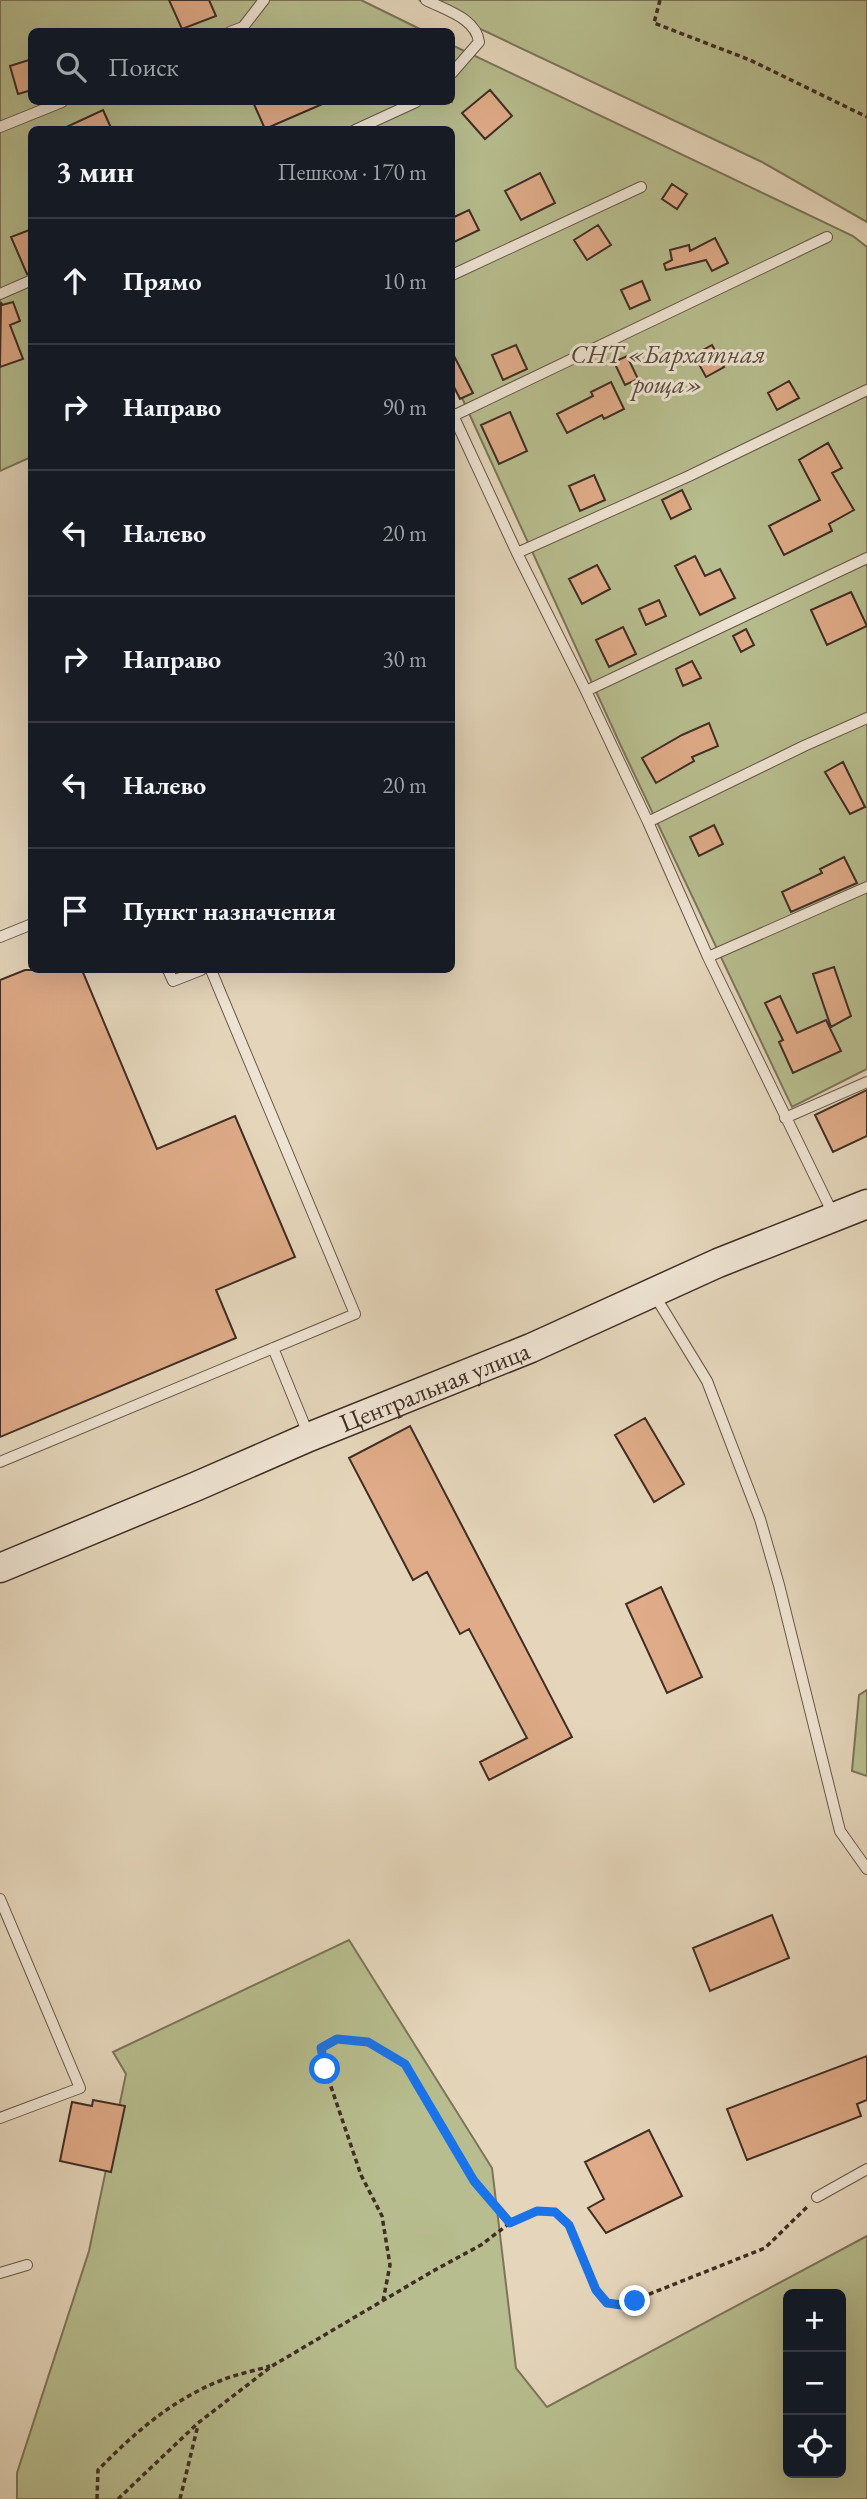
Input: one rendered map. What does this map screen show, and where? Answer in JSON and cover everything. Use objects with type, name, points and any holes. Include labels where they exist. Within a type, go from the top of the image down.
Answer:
[{"type":"main road","name":"Центральная улица","points":[[0,1568],[309,1437],[531,1348],[718,1263],[867,1204]]},
{"type":"lane","points":[[240,28],[264,0]]},
{"type":"lane","points":[[426,0],[472,24],[478,35],[479,42],[455,69]]},
{"type":"lane","points":[[0,127],[55,105]]},
{"type":"lane","points":[[364,126],[409,105]]},
{"type":"lane","points":[[455,274],[641,187]]},
{"type":"lane","points":[[455,413],[827,237]]},
{"type":"lane","points":[[0,294],[28,282]]},
{"type":"lane","points":[[517,553],[689,476],[867,390]]},
{"type":"lane","points":[[455,420],[648,822],[708,957],[835,1217]]},
{"type":"lane","points":[[586,691],[867,558]]},
{"type":"lane","points":[[648,822],[804,746],[867,719]]},
{"type":"lane","points":[[708,957],[867,887]]},
{"type":"lane","points":[[0,937],[28,926]]},
{"type":"lane","points":[[169,973],[173,981],[193,973]]},
{"type":"lane","points":[[0,1462],[355,1314],[212,973]]},
{"type":"lane","points":[[785,1118],[867,1082]]},
{"type":"lane","points":[[653,1292],[707,1381],[760,1519],[840,1830],[867,1868]]},
{"type":"lane","points":[[273,1348],[309,1437]]},
{"type":"lane","points":[[0,1899],[80,2088],[0,2118]]},
{"type":"lane","points":[[817,2197],[867,2169]]},
{"type":"lane","points":[[0,2273],[27,2265]]},
{"type":"path","points":[[660,0],[654,23],[750,60],[867,117]]},
{"type":"path","points":[[383,2301],[390,2265],[382,2216],[362,2175],[325,2069],[321,2048],[337,2039],[368,2042],[405,2064],[474,2181],[510,2223]]},
{"type":"path","points":[[118,2499],[198,2423],[272,2366],[481,2245],[510,2223],[537,2211],[555,2212],[569,2225],[596,2290],[607,2303],[622,2305],[765,2248],[817,2197]]},
{"type":"path","points":[[97,2499],[98,2470],[123,2444],[166,2408],[222,2380],[272,2366]]},
{"type":"path","points":[[180,2499],[198,2423]]},
{"type":"green space","name":"СНТ «Бархатная роща»","points":[[0,0],[361,0],[418,28],[28,28],[28,105],[455,105],[455,46],[853,236],[867,247],[867,1069],[792,1107],[620,744],[455,383],[455,126],[28,126],[28,458],[0,471]]},
{"type":"green space","points":[[419,0],[867,0],[867,222],[762,162]]},
{"type":"green space","points":[[867,1690],[867,1776],[852,1771],[859,1695]]},
{"type":"green space","points":[[349,1940],[492,2168],[516,2368],[547,2407],[867,2236],[867,2499],[17,2499],[17,2473],[89,2251],[126,2074],[113,2052]]},
{"type":"building","points":[[169,0],[209,0],[216,16],[182,28]]},
{"type":"building","points":[[28,60],[28,91],[18,94],[10,66]]},
{"type":"building","points":[[490,90],[512,116],[485,139],[462,113]]},
{"type":"building","points":[[254,105],[320,105],[272,126],[264,126]]},
{"type":"building","points":[[103,110],[110,126],[69,126]]},
{"type":"building","points":[[540,173],[555,203],[521,220],[505,191]]},
{"type":"building","points":[[672,184],[687,194],[677,209],[662,199]]},
{"type":"building","points":[[469,210],[479,230],[455,242],[455,217]]},
{"type":"building","points":[[598,225],[611,245],[587,260],[574,240]]},
{"type":"building","points":[[28,231],[28,274],[27,274],[11,237]]},
{"type":"building","points":[[715,238],[728,263],[712,271],[706,260],[666,270],[664,264],[672,260],[670,250],[689,245],[690,251]]},
{"type":"building","points":[[642,281],[650,300],[630,309],[621,290]]},
{"type":"building","points":[[1,302],[2,305],[13,302],[20,321],[10,325],[23,359],[0,367]]},
{"type":"building","points":[[516,345],[527,369],[503,380],[492,355]]},
{"type":"building","points":[[712,345],[724,367],[706,377],[694,355]]},
{"type":"building","points":[[627,356],[638,379],[625,385],[614,362]]},
{"type":"building","points":[[455,358],[473,393],[460,399],[455,389]]},
{"type":"building","points":[[789,381],[799,398],[777,410],[768,393]]},
{"type":"building","points":[[611,382],[624,409],[604,419],[602,415],[567,433],[557,414],[593,396],[591,392]]},
{"type":"building","points":[[510,412],[527,451],[499,464],[481,425]]},
{"type":"building","points":[[828,443],[842,468],[832,473],[854,510],[829,524],[832,531],[784,555],[769,526],[820,500],[799,460]]},
{"type":"building","points":[[594,475],[605,500],[580,511],[569,486]]},
{"type":"building","points":[[682,490],[691,509],[671,519],[662,500]]},
{"type":"building","points":[[695,556],[705,576],[720,569],[735,598],[700,615],[675,566]]},
{"type":"building","points":[[597,565],[610,589],[582,604],[569,579]]},
{"type":"building","points":[[851,592],[867,626],[827,645],[811,610]]},
{"type":"building","points":[[659,600],[666,616],[646,625],[639,609]]},
{"type":"building","points":[[623,627],[636,654],[609,667],[596,640]]},
{"type":"building","points":[[746,629],[754,645],[741,652],[733,636]]},
{"type":"building","points":[[692,661],[701,678],[683,686],[676,669]]},
{"type":"building","points":[[709,723],[718,746],[692,757],[694,761],[656,783],[642,758]]},
{"type":"building","points":[[843,762],[865,807],[850,814],[825,772]]},
{"type":"building","points":[[714,825],[723,844],[699,856],[690,837]]},
{"type":"building","points":[[844,857],[857,883],[791,912],[782,892],[822,873],[820,869]]},
{"type":"building","points":[[834,967],[851,1016],[831,1027],[813,974]]},
{"type":"building","points":[[25,970],[28,970],[28,973],[83,973],[157,1149],[235,1116],[295,1257],[216,1290],[236,1338],[0,1437],[0,980]]},
{"type":"building","points":[[780,996],[797,1033],[826,1020],[841,1051],[793,1073],[779,1042],[783,1040],[765,1003]]},
{"type":"building","points":[[867,1090],[867,1136],[833,1152],[815,1115]]},
{"type":"building","points":[[645,1418],[684,1484],[654,1502],[615,1435]]},
{"type":"building","points":[[410,1426],[572,1737],[489,1780],[480,1762],[527,1738],[469,1629],[460,1634],[427,1572],[413,1580],[349,1458]]},
{"type":"building","points":[[661,1587],[702,1677],[667,1693],[626,1604]]},
{"type":"building","points":[[772,1915],[789,1958],[710,1991],[693,1948]]},
{"type":"building","points":[[867,2056],[867,2100],[857,2104],[861,2116],[747,2160],[727,2109]]},
{"type":"building","points":[[93,2100],[125,2106],[111,2172],[60,2161],[72,2102],[92,2106]]},
{"type":"building","points":[[649,2130],[682,2196],[606,2233],[588,2208],[604,2199],[585,2162]]},
{"type":"route","points":[[325,2069],[321,2048],[337,2039],[368,2042],[405,2064],[474,2181],[510,2223],[537,2211],[555,2212],[569,2225],[596,2290],[607,2303],[622,2305],[635,2301]]}]
